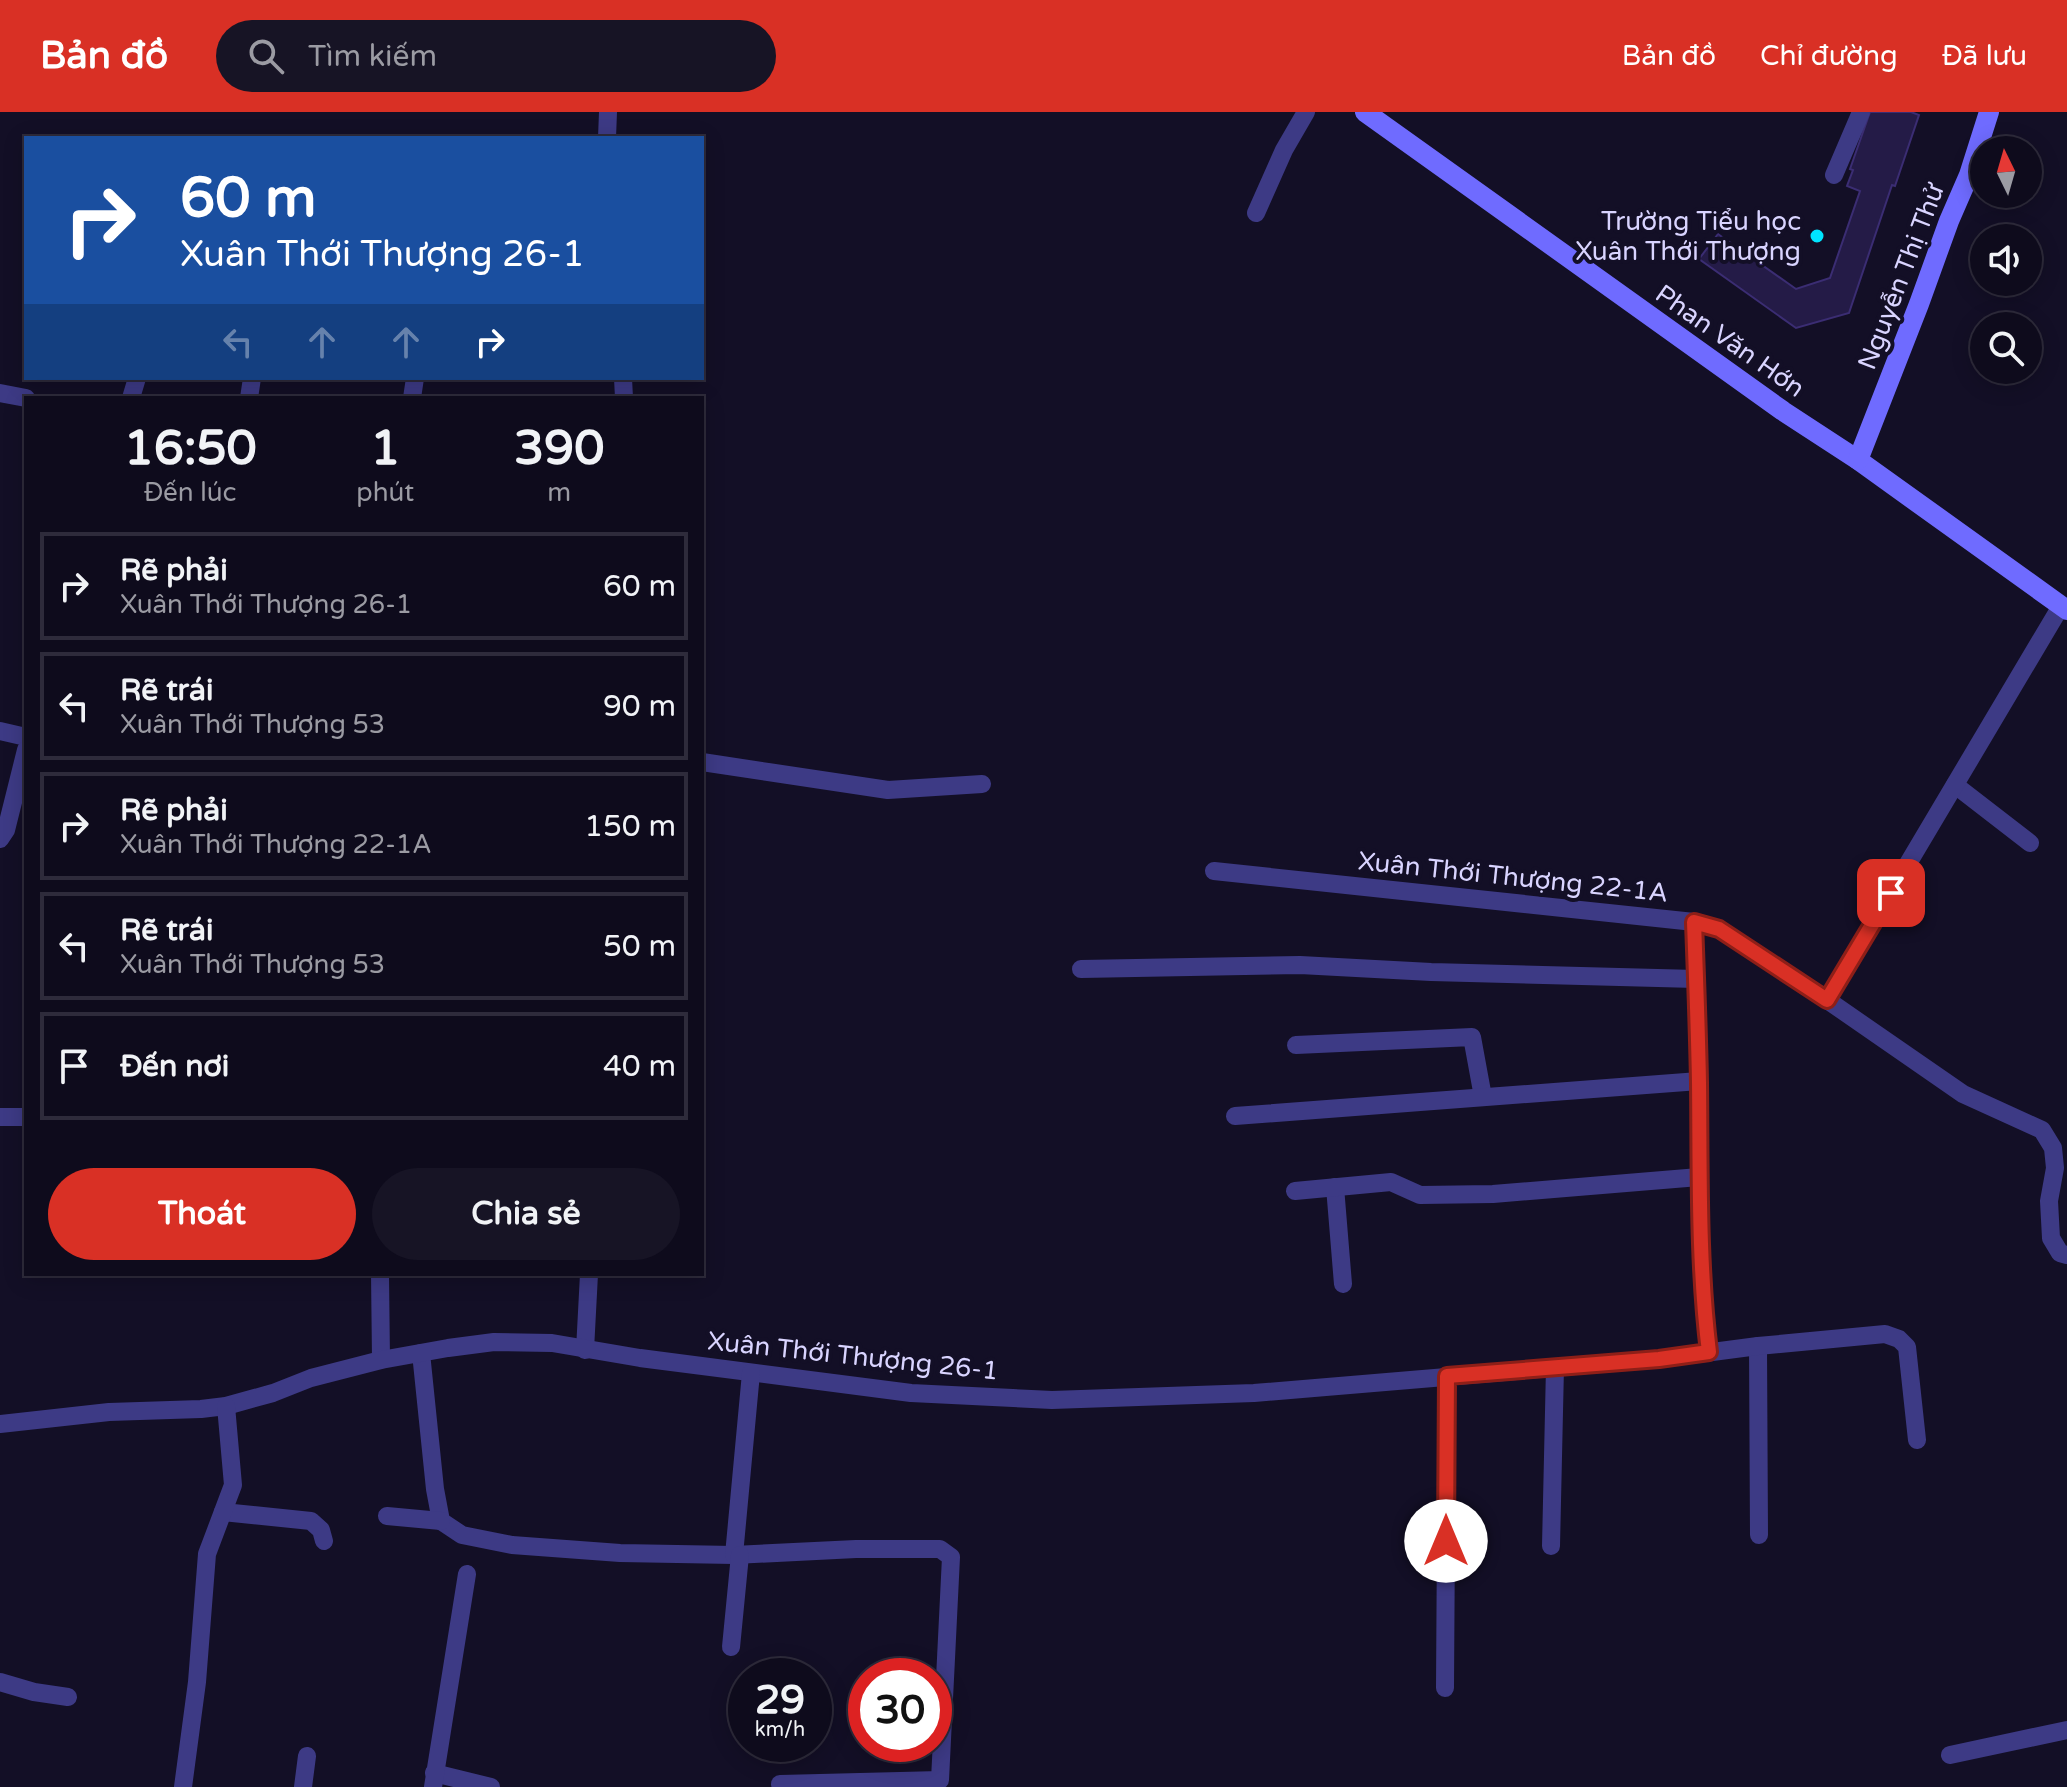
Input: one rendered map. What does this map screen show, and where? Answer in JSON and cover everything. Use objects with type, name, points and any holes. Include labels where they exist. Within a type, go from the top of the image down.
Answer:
[{"type":"main road","name":"Phan Văn Hớn","points":[[1365,112],[2064,608]]},
{"type":"main road","name":"Nguyễn Thị Thử","points":[[1858,460],[1969,175],[1989,112]]},
{"type":"street","points":[[607,136],[608,112]]},
{"type":"street","points":[[1256,213],[1284,150],[1306,112]]},
{"type":"street","points":[[1834,175],[1861,112]]},
{"type":"street","points":[[0,393],[24,398]]},
{"type":"street","points":[[1827,1000],[2064,608]]},
{"type":"street","points":[[0,731],[24,737]]},
{"type":"street","points":[[0,839],[6,830],[24,758]]},
{"type":"street","points":[[704,762],[888,790],[982,784]]},
{"type":"street","points":[[1955,785],[2030,843]]},
{"type":"street","name":"Xuân Thới Thượng 22-1A","points":[[1214,871],[1694,922],[1719,929],[1963,1094],[2042,1130],[2053,1148],[2055,1168],[2049,1201],[2051,1238],[2060,1253],[2067,1255]]},
{"type":"street","points":[[1694,922],[1699,1177],[1709,1352]]},
{"type":"street","points":[[1081,969],[1300,965],[1696,979]]},
{"type":"street","points":[[1296,1045],[1472,1037],[1483,1097]]},
{"type":"street","points":[[1235,1116],[1699,1081]]},
{"type":"street","points":[[0,1117],[24,1117]]},
{"type":"street","points":[[1295,1191],[1391,1182],[1420,1195],[1493,1194],[1699,1177]]},
{"type":"street","points":[[1335,1187],[1343,1284]]},
{"type":"street","points":[[380,1276],[381,1360]]},
{"type":"street","points":[[585,1350],[589,1276]]},
{"type":"street","name":"Xuân Thới Thượng 26-1","points":[[0,1424],[109,1412],[226,1406],[311,1378],[381,1360],[494,1342],[552,1343],[911,1393],[1052,1400],[1254,1393],[1659,1359],[1885,1334],[1899,1339],[1907,1347],[1917,1440]]},
{"type":"street","points":[[1758,1346],[1759,1535]]},
{"type":"street","points":[[421,1353],[441,1521]]},
{"type":"street","points":[[1551,1546],[1555,1367]]},
{"type":"street","points":[[731,1647],[751,1373]]},
{"type":"street","points":[[1445,1688],[1447,1376]]},
{"type":"street","points":[[183,1787],[197,1682],[207,1554],[233,1485],[226,1406]]},
{"type":"street","points":[[223,1512],[311,1521],[321,1530],[324,1541]]},
{"type":"street","points":[[387,1516],[441,1521],[462,1535],[512,1545],[620,1553],[737,1555],[856,1549],[940,1549],[951,1557],[940,1780],[780,1784]]},
{"type":"street","points":[[467,1574],[434,1780],[491,1787]]},
{"type":"street","points":[[0,1682],[34,1692],[68,1697]]},
{"type":"street","points":[[1950,1755],[2067,1730]]},
{"type":"street","points":[[303,1787],[307,1756]]},
{"type":"building","points":[[1870,112],[1911,112],[1919,115],[1849,313],[1796,328],[1699,259],[1718,234],[1796,289],[1830,278],[1860,191],[1847,186]]},
{"type":"place","name":"Trường Tiểu học Xuân Thới Thượng","points":[[1817,236]]},
{"type":"route","points":[[1446,1541],[1447,1376],[1659,1359],[1709,1352],[1699,1206],[1694,922],[1719,929],[1827,1000],[1891,893]]}]
